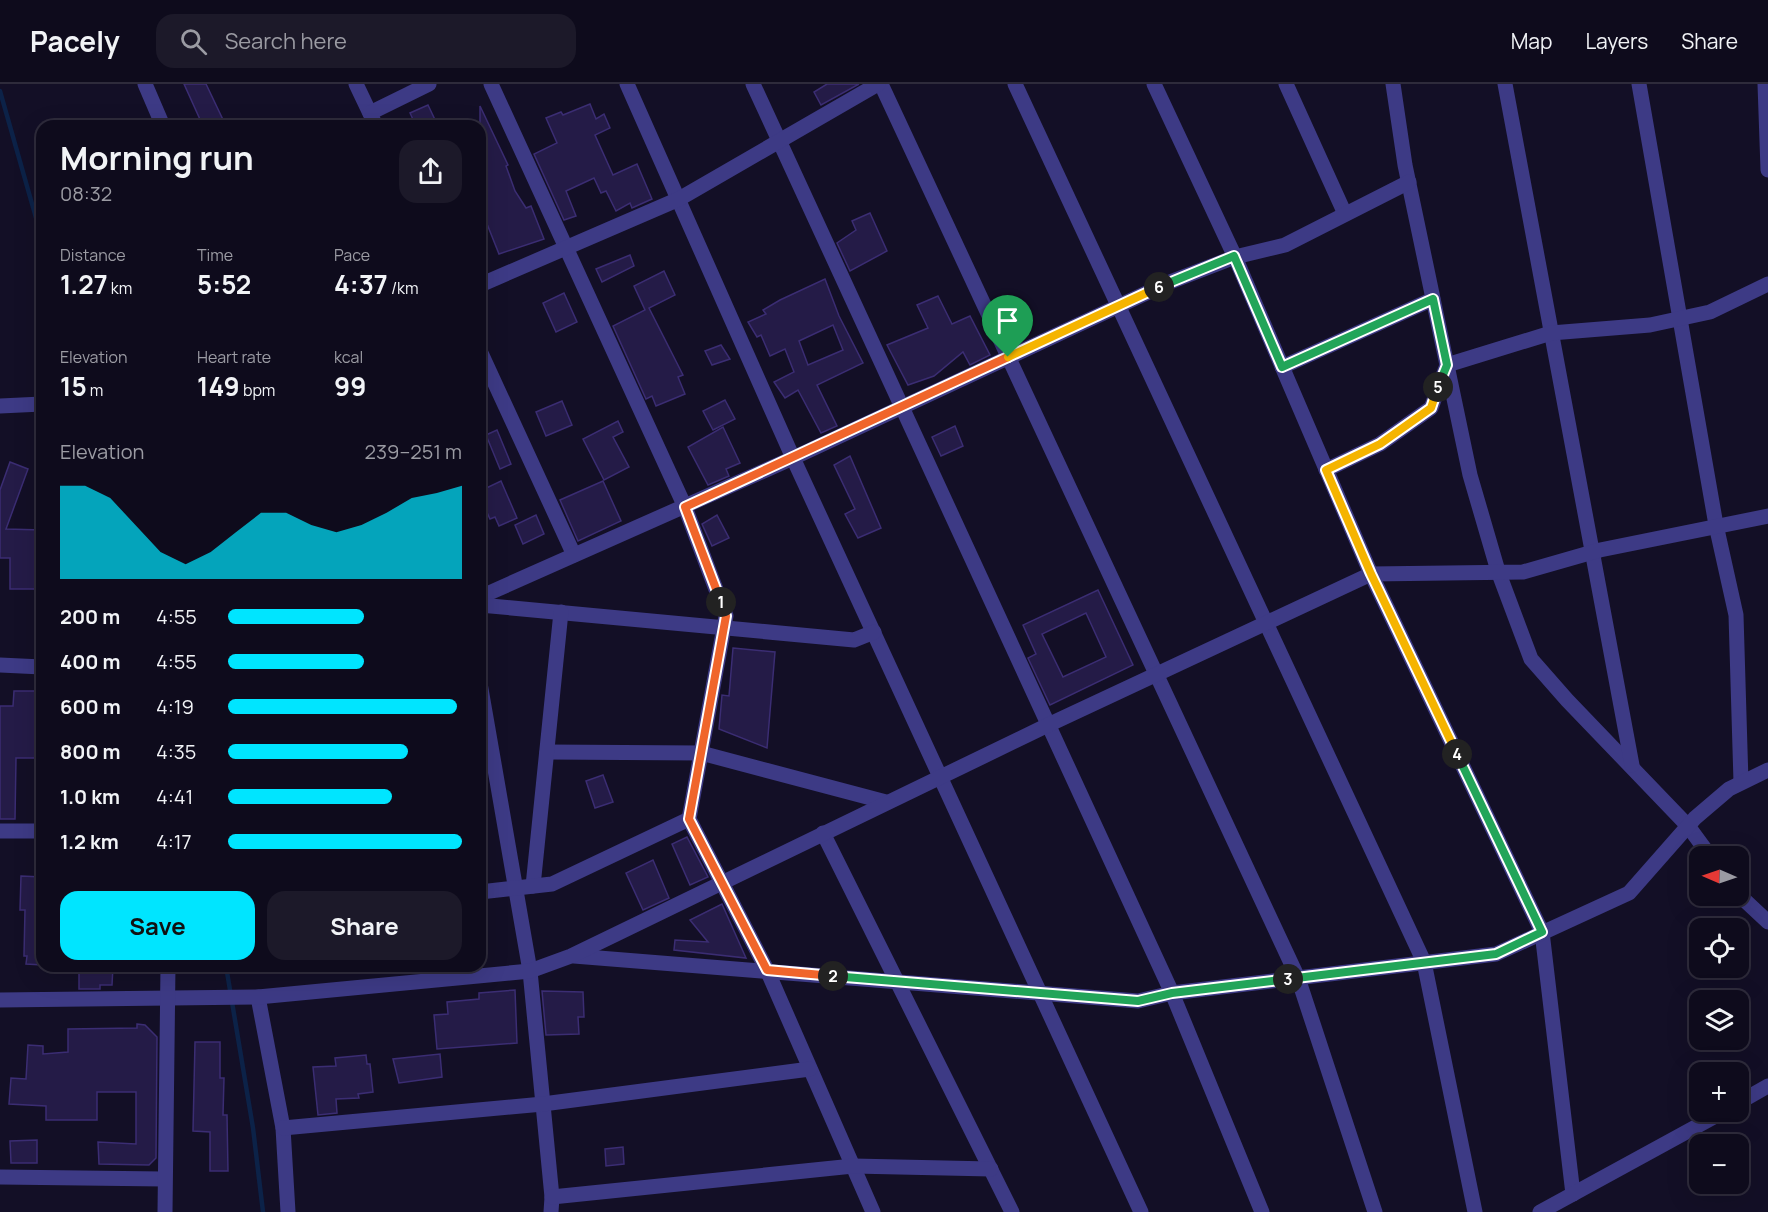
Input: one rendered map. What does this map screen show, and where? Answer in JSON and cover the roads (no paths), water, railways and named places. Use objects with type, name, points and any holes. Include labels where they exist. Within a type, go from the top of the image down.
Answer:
[{"type":"street","points":[[146,84],[161,120]]},
{"type":"street","points":[[357,84],[373,119],[429,84]]},
{"type":"street","points":[[491,84],[568,247],[685,507],[726,616],[689,819],[767,970],[873,1212]]},
{"type":"street","points":[[627,84],[793,458],[1141,1212]]},
{"type":"street","points":[[753,84],[1172,993],[1262,1212]]},
{"type":"street","points":[[486,282],[679,199],[879,84],[1298,978],[1375,1212]]},
{"type":"street","points":[[1015,84],[1425,962],[1475,1212]]},
{"type":"street","points":[[1154,84],[1234,256],[1371,574],[1542,932],[1574,1194]]},
{"type":"street","points":[[1286,84],[1345,214]]},
{"type":"street","points":[[1393,84],[1409,182],[1470,475],[1498,572],[1531,659],[1567,700],[1688,826],[1703,846]]},
{"type":"street","points":[[1505,84],[1632,766]]},
{"type":"street","points":[[1639,84],[1716,525],[1736,615],[1741,782]]},
{"type":"street","points":[[1765,84],[1768,170]]},
{"type":"street","points":[[486,594],[793,458],[1119,306],[1234,256],[1285,244],[1409,182]]},
{"type":"street","points":[[1447,365],[1551,333],[1650,325],[1710,312],[1768,284]]},
{"type":"street","points":[[1282,367],[1433,299]]},
{"type":"street","points":[[486,364],[574,555]]},
{"type":"street","points":[[1326,470],[1380,444],[1431,408],[1447,365]]},
{"type":"street","points":[[0,406],[36,404]]},
{"type":"street","points":[[0,1000],[258,998],[530,971],[571,956],[723,884],[886,802],[1267,625],[1371,574],[1523,572],[1592,552],[1768,516]]},
{"type":"street","points":[[486,605],[854,640],[874,632]]},
{"type":"street","points":[[533,886],[561,612]]},
{"type":"street","points":[[0,665],[36,667]]},
{"type":"street","points":[[486,717],[530,971],[552,1205],[854,1166],[991,1169]]},
{"type":"street","points":[[547,752],[701,753],[886,802]]},
{"type":"street","points":[[571,956],[1138,1001],[1172,993],[1496,954],[1629,893],[1688,826],[1729,789],[1768,770]]},
{"type":"street","points":[[486,891],[552,884],[689,819]]},
{"type":"street","points":[[0,831],[36,831]]},
{"type":"street","points":[[823,833],[1012,1212]]},
{"type":"street","points":[[1749,904],[1768,922]]},
{"type":"street","points":[[165,1212],[168,972]]},
{"type":"street","points":[[258,998],[283,1128],[288,1212]]},
{"type":"street","points":[[283,1128],[543,1104],[810,1069]]},
{"type":"street","points":[[1749,1097],[1768,1086]]},
{"type":"street","points":[[1540,1212],[1705,1122]]},
{"type":"street","points":[[0,1177],[165,1179]]},
{"type":"waterway","points":[[0,91],[36,218]]},
{"type":"waterway","points":[[227,972],[253,1128],[263,1212]]}]
